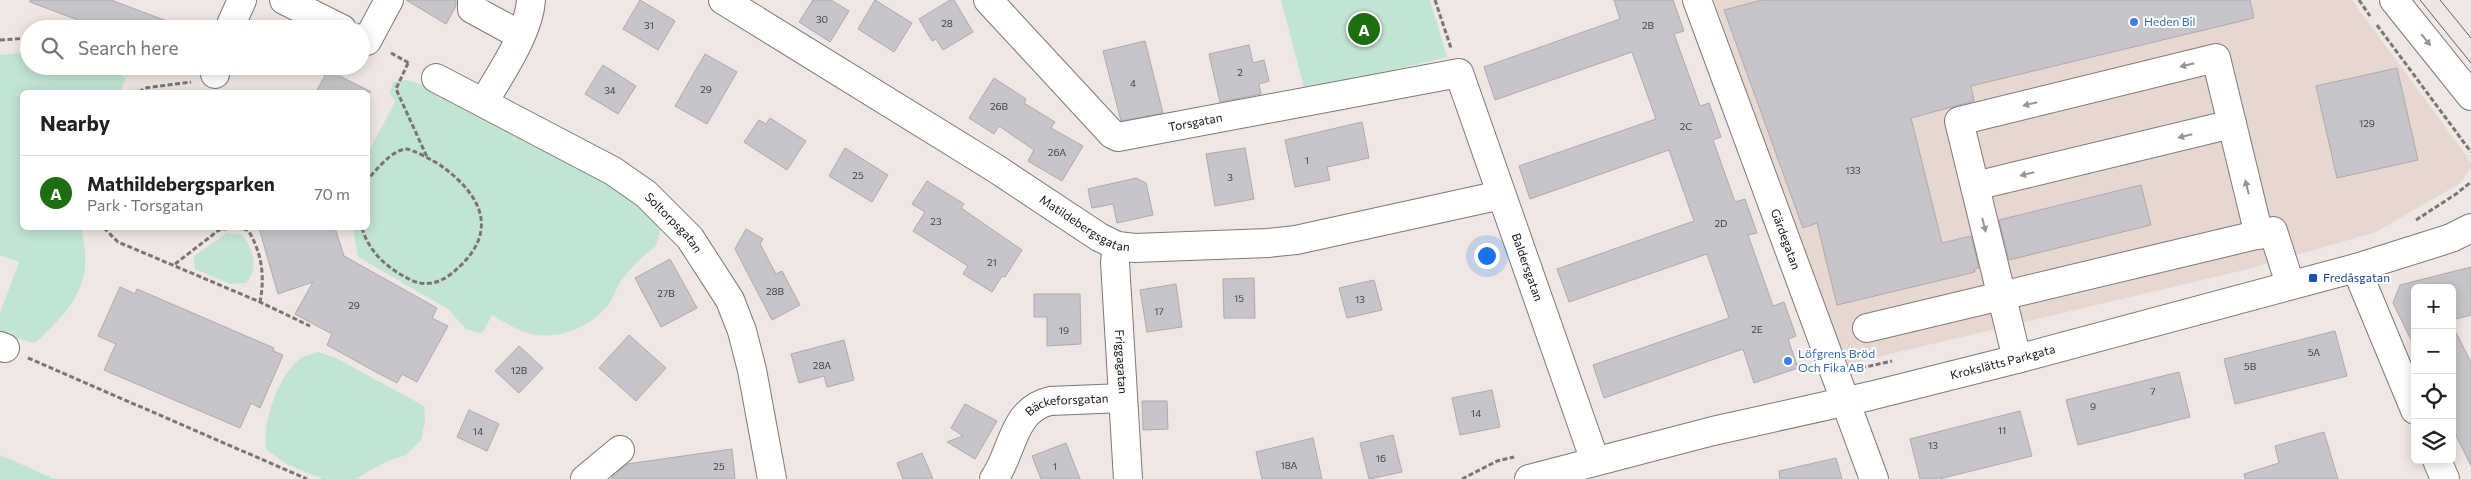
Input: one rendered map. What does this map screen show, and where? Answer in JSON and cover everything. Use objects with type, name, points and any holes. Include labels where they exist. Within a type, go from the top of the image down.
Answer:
[{"type":"street","points":[[233,20],[242,0]]},
{"type":"street","points":[[284,0],[324,20]]},
{"type":"street","points":[[370,30],[389,0]]},
{"type":"street","points":[[472,0],[472,9],[520,35]]},
{"type":"street","points":[[484,102],[520,35],[531,0]]},
{"type":"street","name":"Matildebergsgatan","points":[[723,0],[995,168],[1099,237],[1117,246],[1135,248],[1212,246],[1296,240],[1501,195]]},
{"type":"street","name":"Torsgatan","points":[[988,0],[1112,134],[1118,138],[1458,73]]},
{"type":"street","name":"Gärdegatan","points":[[1697,0],[1874,479]]},
{"type":"street","points":[[2394,0],[2471,96]]},
{"type":"street","points":[[2017,359],[1959,121],[2216,58],[2259,235]]},
{"type":"street","name":"Baldersgatan","points":[[1458,73],[1595,461]]},
{"type":"street","name":"Soltorpsgatan","points":[[436,78],[613,171],[646,194],[690,238],[730,300],[742,331],[752,370],[772,479]]},
{"type":"street","points":[[1975,186],[2232,124]]},
{"type":"street","name":"Krokslätts Parkgata","points":[[1522,468],[1595,461],[2017,359],[2290,284],[2356,268],[2451,238],[2471,228]]},
{"type":"street","points":[[1867,328],[2273,231],[2290,284]]},
{"type":"street","name":"Friggagatan","points":[[1117,246],[1115,262],[1128,479]]},
{"type":"street","points":[[2356,268],[2411,400]]},
{"type":"street","name":"Bäckeforsgatan","points":[[994,479],[1022,418],[1040,403],[1050,400],[1123,398]]},
{"type":"street","points":[[585,479],[620,450]]},
{"type":"street","points":[[2439,464],[2445,479]]},
{"type":"path","points":[[1435,0],[1458,73]]},
{"type":"path","points":[[2359,0],[2471,152]]},
{"type":"path","points":[[0,40],[20,39]]},
{"type":"path","points":[[408,63],[396,89],[428,158]]},
{"type":"path","points":[[142,90],[177,82],[200,82],[209,75]]},
{"type":"path","points":[[363,230],[371,248],[382,263],[415,282],[430,284],[442,280],[461,265],[473,253],[480,238],[479,206],[461,182],[428,158],[408,149],[400,150],[370,177]]},
{"type":"path","points":[[2411,223],[2471,182]]},
{"type":"path","points":[[106,230],[118,242],[175,264],[310,326]]},
{"type":"path","points":[[175,264],[219,230]]},
{"type":"path","points":[[248,230],[258,246],[263,273],[260,302]]},
{"type":"path","points":[[2,347],[308,479]]},
{"type":"path","points":[[1835,375],[1900,359]]},
{"type":"path","points":[[1462,479],[1497,461],[1522,468]]},
{"type":"shaded area","points":[[1714,0],[2352,0],[2471,162],[2471,168],[2461,183],[2376,232],[2244,270],[1848,364],[1794,230]]},
{"type":"green space","points":[[1281,0],[1430,0],[1447,57],[1305,91]]},
{"type":"green space","points":[[20,53],[20,75],[121,75],[126,78],[121,90],[20,90],[20,230],[81,230],[85,247],[83,279],[78,292],[61,317],[35,343],[0,334],[0,313],[19,262],[0,255],[0,55]]},
{"type":"green space","points":[[407,80],[428,86],[628,193],[661,228],[656,246],[629,271],[602,312],[577,329],[547,335],[525,332],[492,315],[483,332],[478,333],[466,329],[448,309],[358,257],[353,230],[370,230],[370,149],[395,102],[390,93],[393,82]]},
{"type":"green space","points":[[227,233],[242,235],[250,246],[254,265],[253,272],[246,283],[230,284],[195,269],[194,256]]},
{"type":"green space","points":[[318,352],[336,358],[424,406],[425,420],[421,440],[406,455],[387,461],[355,479],[323,479],[286,464],[266,449],[265,438],[270,412],[280,385],[294,364],[303,357]]},
{"type":"green space","points":[[0,455],[55,479],[0,479]]},
{"type":"building","points":[[30,0],[111,0],[164,20],[78,20],[30,2]]},
{"type":"building","points":[[406,0],[456,0],[456,6],[446,24]]},
{"type":"building","points":[[640,0],[675,21],[658,50],[623,29]]},
{"type":"building","points":[[813,0],[831,0],[849,11],[830,42],[799,22]]},
{"type":"building","points":[[875,0],[912,23],[894,52],[858,29]]},
{"type":"building","points":[[950,0],[954,0],[973,32],[943,50],[936,39],[932,41],[919,19]]},
{"type":"building","points":[[1614,0],[1673,0],[1684,31],[1674,34],[1700,106],[1709,103],[1721,137],[1713,140],[1735,202],[1745,199],[1757,233],[1748,235],[1773,306],[1784,302],[1796,336],[1788,339],[1798,368],[1754,383],[1743,349],[1604,398],[1593,365],[1729,318],[1707,254],[1569,302],[1557,269],[1694,221],[1669,150],[1530,199],[1519,166],[1656,119],[1632,52],[1495,100],[1484,67],[1620,19]]},
{"type":"building","points":[[1762,0],[2250,0],[2254,18],[1971,86],[1974,101],[1911,118],[1942,243],[1971,236],[1979,268],[1974,269],[1975,272],[1837,305],[1817,223],[1803,228],[1724,10]]},
{"type":"building","points":[[1145,41],[1163,113],[1121,121],[1103,51]]},
{"type":"building","points":[[1249,45],[1253,63],[1264,60],[1269,81],[1259,84],[1261,94],[1220,102],[1209,54]]},
{"type":"building","points":[[705,54],[737,72],[707,124],[675,106]]},
{"type":"building","points":[[603,65],[636,86],[618,114],[585,94]]},
{"type":"building","points":[[2397,68],[2418,160],[2337,178],[2316,86]]},
{"type":"building","points":[[325,75],[338,75],[367,90],[317,90]]},
{"type":"building","points":[[994,78],[1026,99],[1024,103],[1055,122],[1051,128],[1083,146],[1062,181],[1028,161],[1034,150],[999,126],[994,134],[969,118]]},
{"type":"building","points":[[770,118],[806,141],[787,170],[744,142],[759,120],[766,124]]},
{"type":"building","points":[[1362,122],[1369,158],[1327,167],[1330,180],[1295,187],[1285,140]]},
{"type":"building","points":[[845,148],[888,175],[872,202],[829,176]]},
{"type":"building","points":[[1245,148],[1254,199],[1215,206],[1206,154]]},
{"type":"building","points":[[1136,178],[1146,183],[1153,215],[1117,223],[1113,204],[1092,208],[1088,189]]},
{"type":"building","points":[[927,181],[964,204],[961,208],[1022,250],[1005,277],[1002,276],[992,292],[963,274],[968,266],[913,231],[925,212],[912,204]]},
{"type":"building","points":[[2141,185],[2151,225],[2009,260],[1999,220]]},
{"type":"building","points":[[746,229],[763,239],[760,244],[776,274],[782,271],[800,305],[772,320],[735,249]]},
{"type":"building","points":[[260,230],[336,230],[344,256],[437,308],[432,318],[448,326],[417,382],[402,374],[397,383],[327,345],[332,334],[295,314],[313,282],[278,294]]},
{"type":"building","points":[[670,259],[697,308],[661,327],[635,278]]},
{"type":"building","points":[[2471,267],[2471,315],[2456,319],[2456,284],[2411,284],[2411,340],[2393,303],[2400,285]]},
{"type":"building","points":[[1254,278],[1255,318],[1224,318],[1223,279]]},
{"type":"building","points":[[1374,280],[1382,310],[1347,318],[1339,288]]},
{"type":"building","points":[[1176,284],[1182,327],[1147,332],[1140,290]]},
{"type":"building","points":[[120,287],[135,294],[137,289],[274,348],[273,351],[283,355],[260,408],[251,403],[240,428],[104,370],[116,344],[98,336]]},
{"type":"building","points":[[1034,294],[1080,294],[1081,344],[1047,346],[1047,317],[1034,317]]},
{"type":"building","points":[[2335,331],[2347,376],[2235,404],[2224,359]]},
{"type":"building","points":[[2456,333],[2471,362],[2471,466],[2456,435]]},
{"type":"building","points":[[629,335],[666,368],[636,401],[599,368]]},
{"type":"building","points":[[844,340],[854,380],[827,387],[824,376],[799,383],[791,354]]},
{"type":"building","points":[[519,346],[543,368],[519,393],[495,371]]},
{"type":"building","points":[[2179,372],[2190,417],[2078,445],[2066,400]]},
{"type":"building","points":[[1492,390],[1500,427],[1460,435],[1452,398]]},
{"type":"building","points":[[1142,401],[1167,401],[1168,429],[1143,430]]},
{"type":"building","points":[[965,404],[997,421],[975,459],[947,442],[963,436],[951,428]]},
{"type":"building","points":[[469,410],[499,424],[487,451],[457,437]]},
{"type":"building","points":[[2020,411],[2032,456],[1939,479],[1920,479],[1910,439]]},
{"type":"building","points":[[2324,432],[2338,479],[2245,479],[2244,474],[2279,463],[2275,446]]},
{"type":"building","points":[[1393,435],[1402,472],[1369,479],[1360,443]]},
{"type":"building","points":[[1313,438],[1322,479],[1262,479],[1256,452]]},
{"type":"building","points":[[1066,443],[1080,479],[1041,479],[1032,456]]},
{"type":"building","points":[[732,449],[735,479],[612,479],[627,464]]},
{"type":"building","points":[[922,453],[933,479],[903,479],[897,463]]},
{"type":"building","points":[[1836,458],[1842,479],[1780,479],[1779,471]]},
{"type":"tram line","points":[[2420,0],[2471,63]]},
{"type":"tram line","points":[[2440,0],[2471,38]]},
{"type":"place","name":"Heden Bil","points":[[2134,22]]},
{"type":"place","name":"Mathildebergsparken","points":[[1364,29]]},
{"type":"place","name":"Fredåsgatan","points":[[2313,278]]},
{"type":"place","name":"Löfgrens Bröd Och Fika AB","points":[[1788,361]]}]
